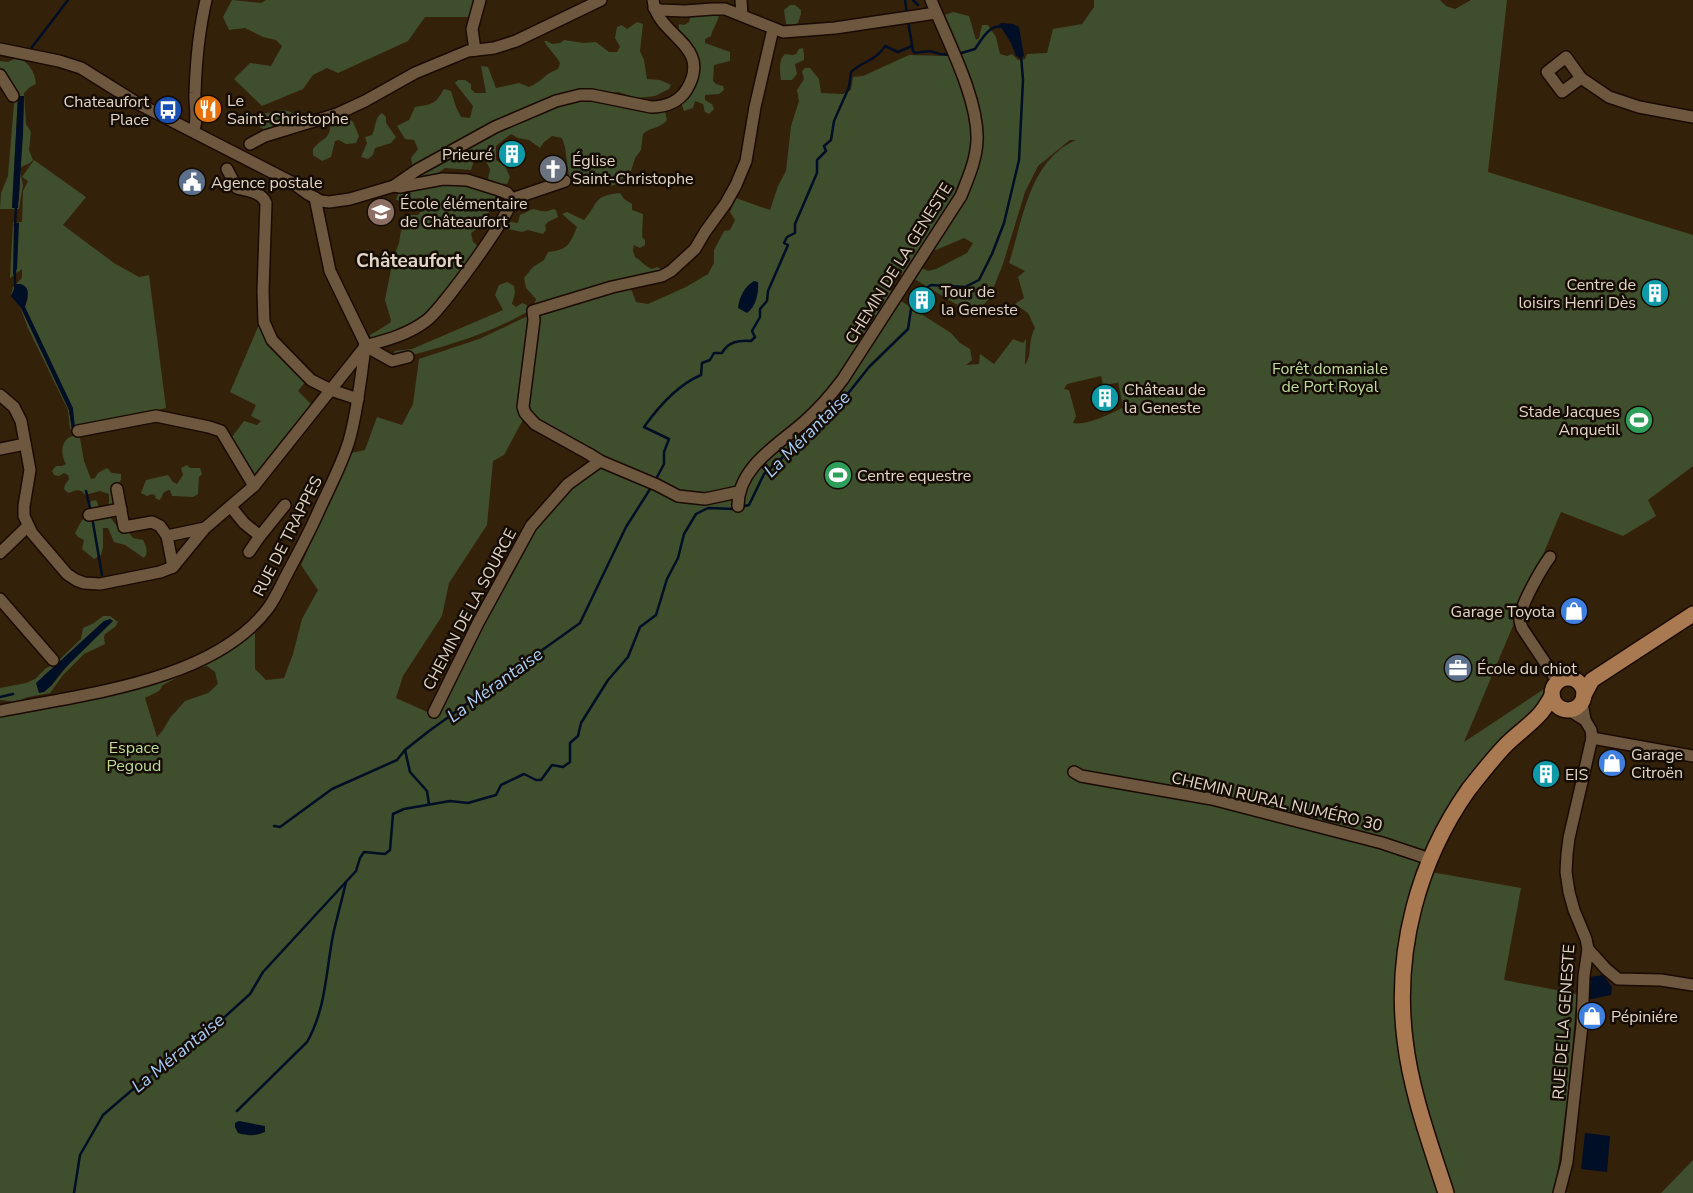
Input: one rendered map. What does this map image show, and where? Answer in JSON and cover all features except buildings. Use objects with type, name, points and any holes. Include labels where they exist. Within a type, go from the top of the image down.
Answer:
[{"type":"main road","points":[[1446,1193],[1413,1086],[1405,1040],[1403,1015],[1402,986],[1407,941],[1416,901],[1430,859],[1453,814],[1479,775],[1502,749],[1539,715],[1568,699],[1592,680],[1693,614]]},
{"type":"main road","points":[[1568,699],[1582,686],[1576,680],[1592,680]]},
{"type":"street","points":[[193,131],[196,119],[194,95],[197,62],[206,0]]},
{"type":"street","points":[[474,50],[472,30],[480,0]]},
{"type":"street","points":[[250,144],[264,136],[337,114],[365,101],[415,73],[474,50],[494,48],[516,42],[601,0]]},
{"type":"street","points":[[741,0],[742,16]]},
{"type":"street","name":"CHEMIN DE LA GENESTE","points":[[738,492],[758,460],[826,401],[875,331],[961,196],[971,172],[977,128],[971,100],[931,0]]},
{"type":"street","points":[[0,49],[59,61],[82,68],[137,103],[293,183],[315,198],[329,202],[394,186],[417,170],[496,127],[556,101],[580,95],[592,95],[651,107],[674,102],[686,91],[690,83],[693,61],[691,53],[682,40],[666,27],[653,4]]},
{"type":"street","points":[[653,4],[660,10],[726,9],[783,32],[835,28],[936,13]]},
{"type":"street","points":[[738,506],[738,492],[705,499],[678,496],[654,483],[600,461],[535,424],[525,413],[523,407],[534,320],[533,311],[612,287],[662,276],[671,271],[695,249],[726,203],[746,161],[773,29]]},
{"type":"street","points":[[0,75],[13,96]]},
{"type":"street","points":[[1581,78],[1609,97],[1639,107],[1693,117]]},
{"type":"street","points":[[228,169],[237,188],[258,194],[264,198],[266,203],[264,322],[272,340],[311,380],[331,390],[358,399]]},
{"type":"street","points":[[394,186],[400,187],[443,179],[467,180],[507,193],[512,199]]},
{"type":"street","points":[[512,199],[565,181]]},
{"type":"street","points":[[315,198],[330,271],[365,346],[392,361],[408,357]]},
{"type":"street","points":[[0,395],[10,402],[19,414],[25,444],[30,470],[24,516],[32,533],[67,574],[84,583],[100,584],[160,572],[173,567],[205,528],[254,486],[365,346],[402,336],[433,316],[450,295],[500,223],[512,199]]},
{"type":"street","name":"RUE DE TRAPPES","points":[[0,711],[114,688],[167,673],[202,659],[240,635],[257,621],[277,594],[308,536],[349,441],[358,399],[365,346]]},
{"type":"street","points":[[78,431],[156,416],[210,427],[221,432],[254,486]]},
{"type":"street","points":[[0,449],[25,444]]},
{"type":"street","name":"CHEMIN DE LA SOURCE","points":[[434,712],[478,622],[531,526],[568,484],[600,461]]},
{"type":"street","points":[[117,489],[124,526],[152,522],[160,526],[167,536],[173,567]]},
{"type":"street","points":[[249,552],[284,506]]},
{"type":"street","points":[[231,507],[244,523],[260,536]]},
{"type":"street","points":[[89,516],[121,510]]},
{"type":"street","points":[[0,553],[28,526]]},
{"type":"street","points":[[167,536],[205,528]]},
{"type":"street","points":[[1550,557],[1541,570],[1521,612],[1520,622],[1568,699],[1585,720],[1591,730],[1592,738],[1693,756]]},
{"type":"street","points":[[0,599],[53,660]]},
{"type":"street","name":"RUE DE LA GENESTE","points":[[1559,1193],[1568,1162],[1588,949],[1574,910],[1566,872],[1569,838],[1592,738]]},
{"type":"street","name":"CHEMIN RURAL NUMÉRO 30","points":[[1074,772],[1081,776],[1212,799],[1382,842],[1430,859]]},
{"type":"street","points":[[1588,949],[1618,979],[1661,980],[1693,985]]},
{"type":"street","points":[[1586,968],[1606,969]]},
{"type":"green space","points":[[232,0],[261,3],[266,0],[475,0],[470,17],[425,17],[408,41],[338,73],[327,68],[313,75],[303,89],[262,106],[234,79],[250,63],[271,66],[282,46],[276,40],[263,37],[245,28],[229,30],[223,17]]},
{"type":"green space","points":[[1094,0],[1440,0],[1446,6],[1455,9],[1471,0],[1507,0],[1488,172],[1693,235],[1693,466],[1648,500],[1656,516],[1623,536],[1561,512],[1464,742],[1544,689],[1543,700],[1491,755],[1420,870],[1521,888],[1504,980],[1577,994],[1568,1092],[1555,1191],[1570,1193],[0,1193],[0,716],[163,680],[255,627],[255,669],[266,680],[284,678],[293,654],[302,619],[318,590],[301,565],[351,453],[365,450],[377,417],[402,425],[413,404],[419,359],[479,339],[532,314],[525,416],[504,455],[493,461],[487,525],[449,583],[442,616],[403,676],[396,698],[434,715],[533,529],[574,483],[597,463],[676,498],[735,495],[737,514],[741,496],[765,457],[796,432],[898,299],[951,333],[960,343],[970,349],[972,360],[966,365],[979,364],[980,354],[994,364],[1013,339],[1023,343],[1026,339],[1025,365],[1029,357],[1031,338],[1035,328],[1028,313],[1015,304],[1024,298],[1018,277],[1025,271],[1009,263],[1024,210],[1038,176],[1060,149],[1076,140],[1070,140],[1038,166],[1025,192],[1003,264],[989,299],[974,315],[911,277],[918,266],[928,271],[936,269],[967,253],[973,243],[964,238],[936,250],[930,249],[979,147],[958,49],[945,15],[953,12],[969,16],[976,40],[979,38],[982,25],[988,25],[996,37],[1000,54],[1007,56],[1012,54],[1018,60],[1025,59],[1027,54],[1047,53],[1053,29],[1082,24],[1094,7]],"holes":[[[1101,376],[1103,385],[1118,382],[1124,411],[1122,408],[1091,421],[1073,423],[1076,416],[1069,390],[1064,389],[1067,384]],[[207,666],[215,672],[218,684],[208,693],[185,701],[157,737],[145,698],[159,691],[163,685],[193,669]]]},
{"type":"green space","points":[[790,5],[795,5],[801,10],[798,23],[793,25],[786,24],[784,10]]},
{"type":"green space","points":[[719,13],[711,36],[705,39],[705,43],[730,52],[730,61],[714,65],[713,81],[723,86],[724,90],[719,94],[705,95],[705,100],[712,104],[714,109],[709,114],[705,112],[703,104],[695,101],[693,108],[684,111],[681,102],[695,75],[678,34],[679,24],[684,25],[689,22],[691,15]]},
{"type":"green space","points":[[637,22],[643,24],[640,51],[644,60],[647,79],[660,80],[671,85],[669,89],[655,96],[637,98],[618,92],[603,94],[586,92],[427,158],[413,168],[411,158],[418,149],[414,140],[405,139],[397,126],[409,120],[415,107],[432,103],[444,89],[451,91],[461,117],[470,118],[473,106],[455,83],[458,80],[465,80],[471,84],[471,89],[475,93],[486,93],[481,66],[488,67],[496,88],[519,83],[529,87],[558,69],[560,63],[544,41],[552,44],[560,43],[564,40],[584,43],[596,42],[609,52],[617,52],[620,47],[615,38],[617,27],[622,25],[627,29]]},
{"type":"green space","points":[[803,48],[804,60],[795,64],[797,74],[792,80],[781,80],[780,66],[783,56],[785,54],[796,54],[799,49]]},
{"type":"green space","points":[[909,55],[951,56],[975,128],[969,171],[907,276],[903,274],[893,279],[890,288],[893,298],[840,379],[736,491],[704,497],[678,494],[613,465],[528,413],[535,313],[630,286],[636,302],[648,304],[686,287],[708,274],[714,263],[714,250],[724,231],[730,230],[735,220],[730,212],[736,198],[770,210],[778,186],[786,171],[791,126],[799,101],[797,90],[804,79],[802,71],[805,68],[810,68],[819,79],[821,93],[843,94],[851,90],[853,77],[863,76]]},
{"type":"green space","points":[[16,58],[24,61],[32,71],[36,84],[24,93],[26,124],[31,132],[29,150],[33,160],[20,169],[24,96],[18,96],[12,207],[19,200],[20,173],[23,185],[19,209],[0,209],[1,193],[8,176],[15,91],[0,72],[0,61],[8,62]]},
{"type":"green space","points":[[592,98],[665,112],[667,120],[643,134],[641,150],[635,158],[631,171],[615,185],[609,186],[569,177],[562,138],[552,136],[540,148],[529,140],[518,138],[511,134],[496,146],[496,160],[505,166],[510,177],[507,184],[495,183],[488,179],[490,169],[484,158],[475,158],[471,170],[445,168],[434,176],[418,180],[415,177],[523,118],[569,102]]},
{"type":"green space","points":[[283,110],[295,114],[294,121],[268,132],[260,127],[259,117],[263,114]]},
{"type":"green space","points":[[382,113],[386,117],[386,123],[396,137],[391,143],[375,148],[373,155],[368,159],[361,157],[367,143],[365,137],[372,135],[376,120]]},
{"type":"green space","points":[[346,116],[353,122],[359,136],[356,143],[346,144],[339,140],[335,141],[331,157],[322,161],[313,155],[313,149],[328,136],[331,121]]},
{"type":"green space","points":[[34,160],[86,197],[63,225],[114,263],[139,277],[149,275],[166,408],[75,429],[72,408],[25,307],[28,298],[21,284],[11,295],[13,287],[22,278],[22,269],[10,278],[13,222],[22,222],[23,191],[28,181],[22,177]]},
{"type":"green space","points":[[444,183],[475,187],[491,192],[501,199],[504,207],[500,210],[490,210],[482,225],[471,233],[473,242],[479,247],[432,313],[419,322],[372,341],[370,335],[390,323],[391,320],[385,300],[401,231],[410,215],[418,215],[422,210],[420,198],[401,201],[396,200],[398,194],[407,190]]},
{"type":"green space","points":[[620,193],[624,199],[632,204],[632,210],[643,214],[642,237],[645,240],[645,245],[640,248],[634,245],[635,257],[652,269],[657,267],[663,270],[661,275],[534,305],[536,299],[526,288],[524,278],[533,267],[544,260],[548,252],[564,248],[572,238],[577,227],[562,214],[567,212],[584,220],[601,198]]},
{"type":"green space","points":[[533,209],[545,211],[553,209],[556,210],[558,217],[545,225],[546,230],[543,234],[528,230],[522,232],[508,229],[507,224],[511,222],[518,223],[520,215]]},
{"type":"green space","points":[[507,282],[514,286],[515,293],[512,304],[516,307],[522,303],[527,305],[529,310],[527,312],[464,340],[398,359],[394,358],[393,354],[395,351],[412,349],[503,310],[495,295],[499,285]]},
{"type":"green space","points":[[11,295],[21,308],[69,410],[72,430],[70,429],[68,410],[28,328],[20,307]]},
{"type":"green space","points":[[258,327],[262,327],[306,381],[298,391],[311,404],[255,475],[232,437],[244,421],[257,425],[261,421],[251,416],[256,405],[230,392]]},
{"type":"green space","points":[[72,436],[80,438],[84,461],[91,479],[107,468],[112,473],[121,474],[121,480],[117,485],[119,522],[116,521],[109,505],[109,494],[100,491],[85,495],[77,490],[68,493],[64,489],[69,479],[68,475],[64,473],[59,476],[54,475],[52,471],[56,466],[66,464],[62,452],[64,444]]},
{"type":"green space","points":[[187,465],[190,468],[200,468],[202,474],[199,477],[198,494],[193,497],[172,496],[170,490],[168,490],[163,493],[159,500],[152,494],[147,496],[141,493],[146,480],[168,475],[177,484],[183,475],[181,468]]},
{"type":"green space","points":[[96,500],[98,511],[102,515],[110,517],[117,526],[126,529],[133,538],[143,540],[147,551],[144,558],[125,545],[114,542],[108,528],[103,528],[101,555],[94,559],[82,549],[84,540],[75,533],[82,520],[86,518],[91,501]]},
{"type":"green space","points":[[103,616],[110,616],[118,622],[115,627],[105,634],[105,644],[84,654],[63,675],[50,693],[28,697],[13,703],[0,700],[0,688],[26,683],[35,679],[81,639],[83,628]],"holes":[[[104,621],[51,686],[43,676]]]},
{"type":"green space","points":[[1693,1160],[1693,1193],[1661,1193]]},
{"type":"water","points":[[999,24],[1013,24],[1019,27],[1024,56],[1020,58],[1016,56],[1011,43]]},
{"type":"water","points":[[18,96],[24,96],[23,134],[18,208],[12,208]]},
{"type":"water","points":[[14,222],[19,223],[17,269],[13,275]]},
{"type":"water","points":[[754,281],[758,282],[757,295],[753,307],[747,313],[738,308],[745,289]]},
{"type":"water","points":[[16,284],[21,284],[27,288],[28,297],[25,307],[73,408],[75,429],[72,430],[69,410],[21,308],[11,296]]},
{"type":"water","points":[[110,619],[113,621],[63,670],[51,686],[44,692],[39,693],[36,683],[104,621]]},
{"type":"water","points":[[1603,975],[1612,987],[1611,995],[1587,1000],[1589,977]]},
{"type":"water","points":[[239,1121],[265,1126],[265,1132],[252,1135],[238,1133],[235,1123]]},
{"type":"water","points":[[1585,1133],[1610,1136],[1607,1172],[1581,1169]]},
{"type":"waterway","points":[[29,51],[68,0]]},
{"type":"waterway","name":"La Mérantaise","points":[[905,0],[907,13]]},
{"type":"waterway","points":[[913,0],[918,5]]},
{"type":"waterway","name":"La Mérantaise","points":[[908,21],[913,51],[915,53],[930,51],[950,55]]},
{"type":"waterway","name":"La Mérantaise","points":[[958,54],[975,49],[990,30],[1003,27]]},
{"type":"waterway","name":"La Mérantaise","points":[[655,481],[664,464],[664,452],[669,439],[644,427],[676,390],[701,375],[702,363],[710,360],[714,353],[722,353],[730,344],[738,341],[751,341],[755,337],[752,331],[760,317],[760,309],[767,301],[768,291],[788,245],[784,243],[787,237],[795,233],[795,224],[817,173],[817,160],[826,151],[824,146],[831,140],[834,121],[849,87],[851,72],[882,51],[885,46],[898,52],[912,46]]},
{"type":"waterway","name":"La Mérantaise","points":[[740,507],[749,505],[764,474],[835,410],[869,367],[908,329],[913,296],[931,285],[965,287],[979,280],[1004,223],[1019,160],[1023,80],[1021,55]]},
{"type":"waterway","points":[[15,225],[16,205]]},
{"type":"waterway","points":[[15,270],[15,287]]},
{"type":"waterway","name":"La Mérantaise","points":[[274,826],[280,827],[332,789],[397,760],[405,750],[429,731],[580,623],[626,527],[652,486]]},
{"type":"waterway","points":[[86,491],[91,512]]},
{"type":"waterway","name":"La Mérantaise","points":[[74,1193],[80,1155],[103,1115],[160,1066],[186,1052],[250,994],[263,972],[356,871],[364,852],[385,854],[390,850],[393,814],[404,809],[450,801],[468,803],[496,795],[501,785],[524,774],[536,780],[541,780],[552,765],[563,767],[570,762],[570,743],[578,736],[581,723],[608,680],[628,657],[640,627],[656,615],[667,579],[678,558],[684,534],[696,514],[708,508],[735,509]]},
{"type":"waterway","points":[[92,517],[102,575]]},
{"type":"waterway","points":[[0,697],[13,694]]},
{"type":"waterway","name":"La Mérantaise","points":[[405,750],[410,772],[427,791],[429,804]]},
{"type":"waterway","name":"La Mérantaise","points":[[237,1111],[307,1042],[322,1003],[333,935],[346,882]]},
{"type":"place","name":"Le Saint-Christophe","points":[[208,109]]},
{"type":"place","name":"Chateaufort Place","points":[[168,110]]},
{"type":"place","name":"Prieuré","points":[[512,154]]},
{"type":"place","name":"Église Saint-Christophe","points":[[553,169]]},
{"type":"place","name":"Agence postale","points":[[192,182]]},
{"type":"place","name":"École élémentaire de Châteaufort","points":[[381,212]]},
{"type":"place","name":"Centre de loisirs Henri Dès","points":[[1655,293]]},
{"type":"place","name":"Tour de la Geneste","points":[[922,300]]},
{"type":"place","name":"Château de la Geneste","points":[[1105,398]]},
{"type":"place","name":"Stade Jacques Anquetil","points":[[1639,420]]},
{"type":"place","name":"Centre equestre","points":[[838,475]]},
{"type":"place","name":"Garage Toyota","points":[[1574,611]]},
{"type":"place","name":"École du chiot","points":[[1458,668]]},
{"type":"place","name":"Garage Citroën","points":[[1612,763]]},
{"type":"place","name":"EIS","points":[[1546,774]]},
{"type":"place","name":"Pépiniére","points":[[1592,1016]]},
{"type":"district","name":"Châteaufort","points":[[409,260]]},
{"type":"park label","name":"Forêt domaniale de Port Royal","points":[[1330,377]]},
{"type":"park label","name":"Espace Pegoud","points":[[134,756]]}]
